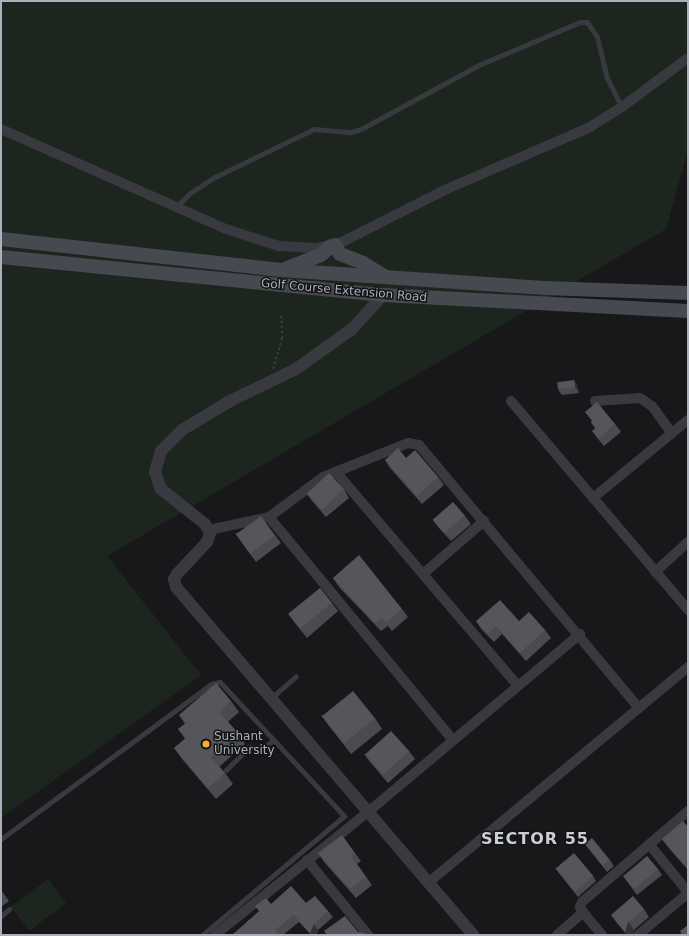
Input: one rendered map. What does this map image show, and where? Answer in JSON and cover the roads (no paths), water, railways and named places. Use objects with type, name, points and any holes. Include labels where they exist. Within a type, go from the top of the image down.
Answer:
[{"type":"main road","name":"Golf Course Extension Road","points":[[1,239],[281,270],[521,287],[688,293]]},
{"type":"main road","points":[[281,270],[315,258],[333,245],[340,254],[363,263],[386,278]]},
{"type":"main road","name":"Golf Course Extension Road","points":[[1,257],[230,281],[383,295],[519,304],[688,311]]},
{"type":"main road","points":[[230,281],[231,265]]},
{"type":"main road","points":[[519,304],[521,287]]},
{"type":"street","points":[[1,129],[175,208],[226,229],[279,246],[299,248],[333,245],[447,189],[590,127],[622,107],[688,58]]},
{"type":"street","points":[[209,530],[161,489],[155,472],[158,458],[170,440],[182,430],[269,382],[296,370],[352,329],[383,295]]},
{"type":"street","points":[[595,401],[640,398],[652,406],[672,434]]},
{"type":"street","points":[[511,401],[688,610]]},
{"type":"street","points":[[593,498],[688,420]]},
{"type":"street","points":[[209,530],[269,517],[312,482],[408,444],[416,444],[425,451],[580,634],[639,708]]},
{"type":"street","points":[[336,472],[517,685]]},
{"type":"street","points":[[269,517],[453,740]]},
{"type":"street","points":[[422,574],[484,521]]},
{"type":"street","points":[[209,530],[207,542],[177,574],[174,583],[473,935]]},
{"type":"street","points":[[656,572],[688,542]]},
{"type":"street","points":[[215,935],[368,812],[517,685],[580,634]]},
{"type":"street","points":[[428,883],[688,667]]},
{"type":"street","points":[[602,935],[583,912],[580,907],[582,902],[688,811]]},
{"type":"street","points":[[638,935],[688,893],[649,844]]},
{"type":"street","points":[[307,860],[368,935]]},
{"type":"street","points":[[339,921],[350,912]]},
{"type":"street","points":[[557,935],[583,912]]},
{"type":"lane","points":[[175,208],[190,193],[215,176],[314,129],[351,132],[361,129],[418,96],[479,65],[580,22],[587,22],[597,37],[607,78],[622,107]]},
{"type":"lane","points":[[271,698],[296,676]]},
{"type":"lane","points":[[1,839],[215,682],[224,684],[344,816],[202,935]]},
{"type":"lane","points":[[226,770],[249,747],[262,748],[274,740]]},
{"type":"lane","points":[[1,916],[9,909]]},
{"type":"place","name":"Sushant University","points":[[206,744]]},
{"type":"district","name":"SECTOR 55","points":[[535,839]]}]
